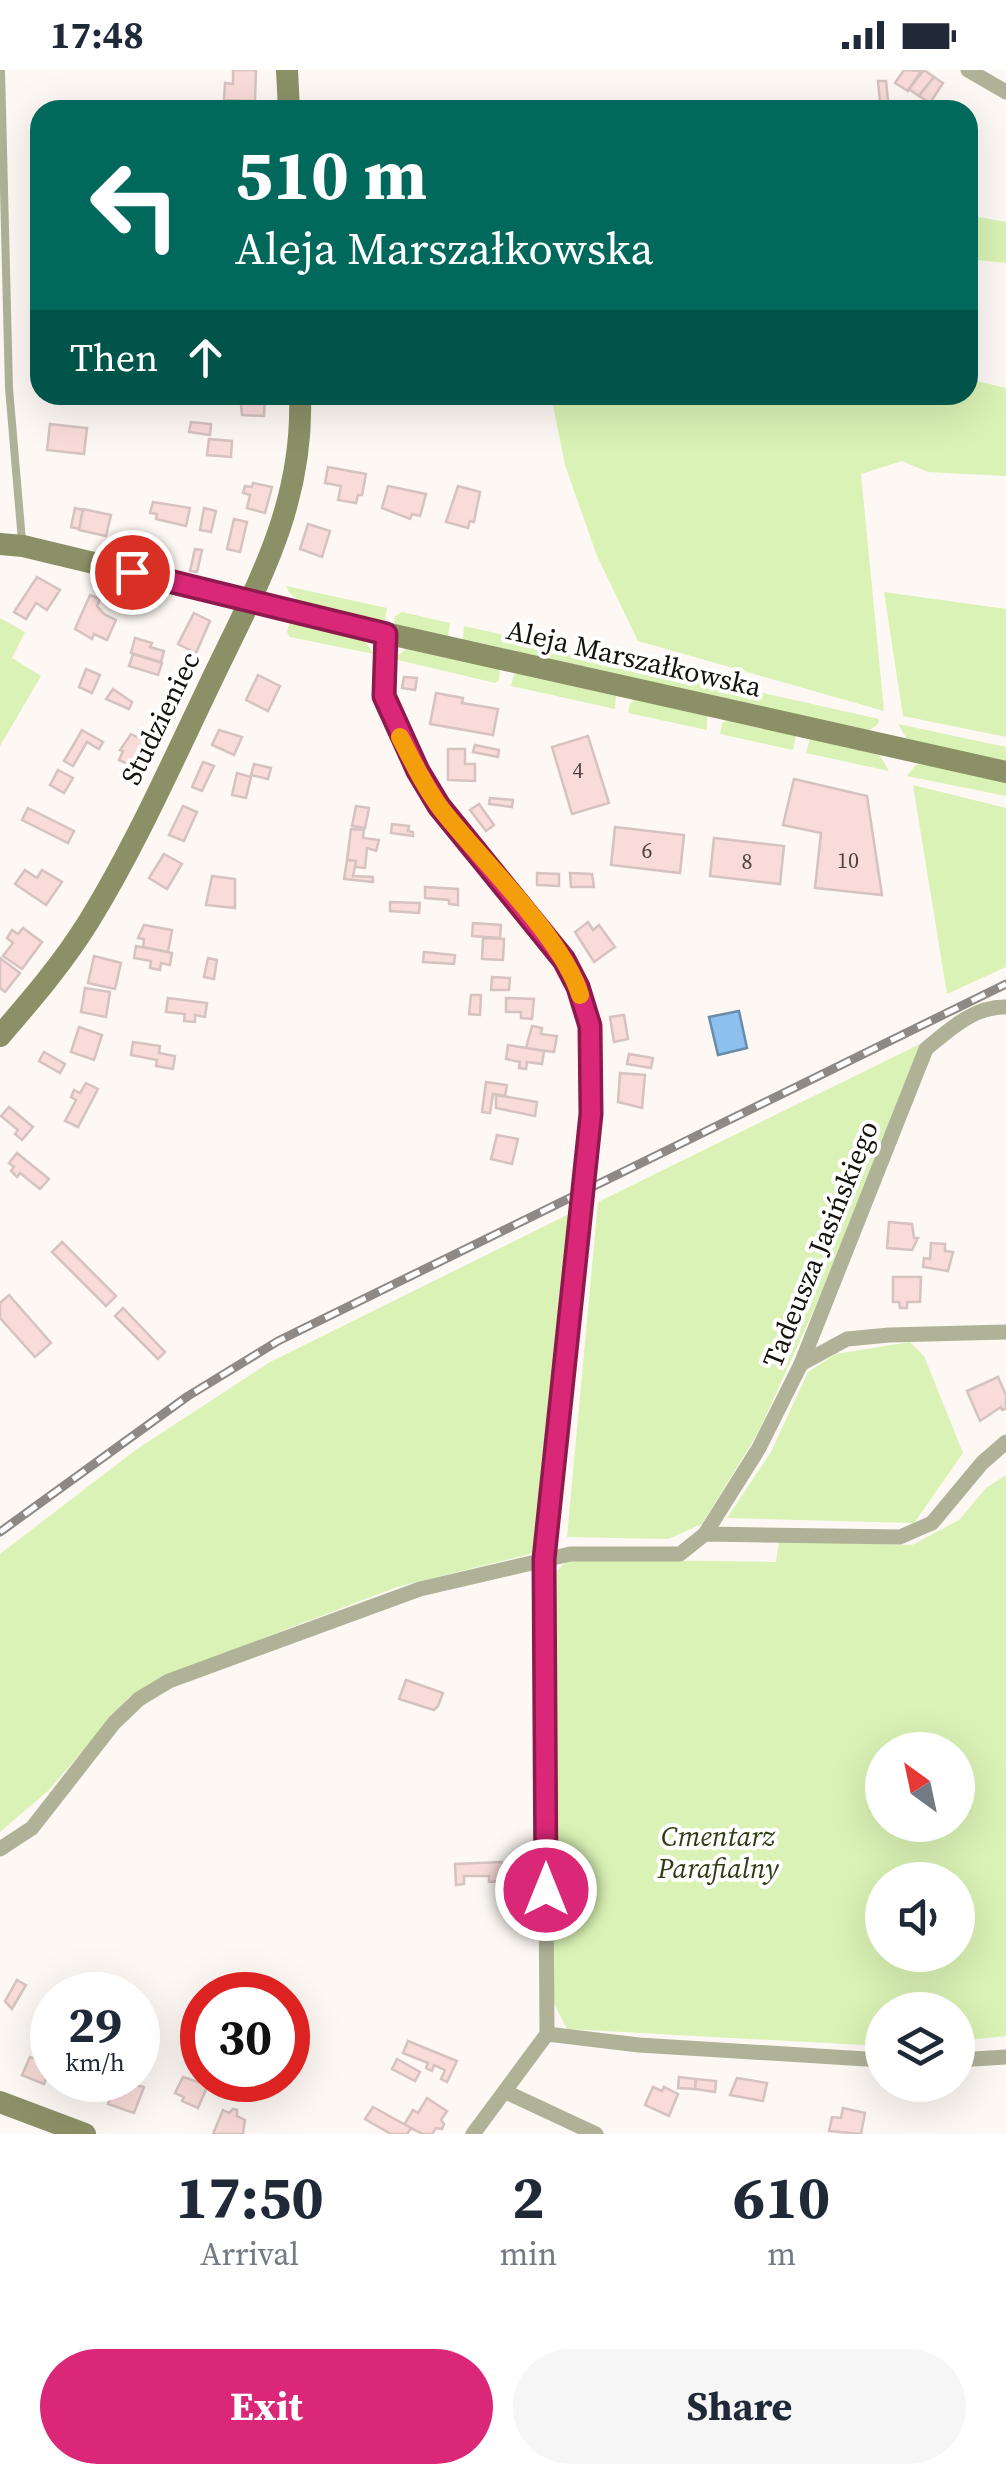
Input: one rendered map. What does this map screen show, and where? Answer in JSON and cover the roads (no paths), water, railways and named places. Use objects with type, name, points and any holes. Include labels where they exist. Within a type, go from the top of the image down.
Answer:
[{"type":"main road","points":[[287,70],[288,100]]},
{"type":"main road","name":"Studzieniec","points":[[0,1036],[52,976],[90,921],[175,758],[282,529],[302,438],[300,405]]},
{"type":"main road","name":"Aleja Marszałkowska","points":[[11,545],[386,634],[1006,772]]},
{"type":"main road","points":[[0,2102],[85,2134]]},
{"type":"street","points":[[968,70],[1006,92]]},
{"type":"street","points":[[386,634],[384,696],[418,771],[439,806],[564,960],[578,987],[590,1026],[591,1114],[544,1559],[547,2034],[473,2134]]},
{"type":"street","name":"Tadeusza Jasińskiego","points":[[705,1534],[759,1448],[801,1364],[926,1049],[959,1022],[990,1007],[1006,1007]]},
{"type":"street","points":[[801,1364],[846,1340],[889,1334],[1006,1332]]},
{"type":"street","points":[[0,1848],[32,1828],[114,1723],[139,1699],[169,1681],[420,1589],[544,1559],[570,1554],[680,1554],[705,1534],[900,1537],[932,1523],[982,1463],[1006,1442]]},
{"type":"street","points":[[547,2034],[639,2045],[865,2059]]},
{"type":"street","points":[[975,2059],[1006,2056]]},
{"type":"street","points":[[506,2092],[596,2134]]},
{"type":"lane","points":[[1,70],[4,386],[11,545]]},
{"type":"water","points":[[739,1011],[747,1048],[718,1055],[709,1017]]},
{"type":"railway","points":[[0,1532],[188,1396],[278,1341],[1006,984]]},
{"type":"park label","name":"Cmentarz Parafialny","points":[[718,1852]]}]
